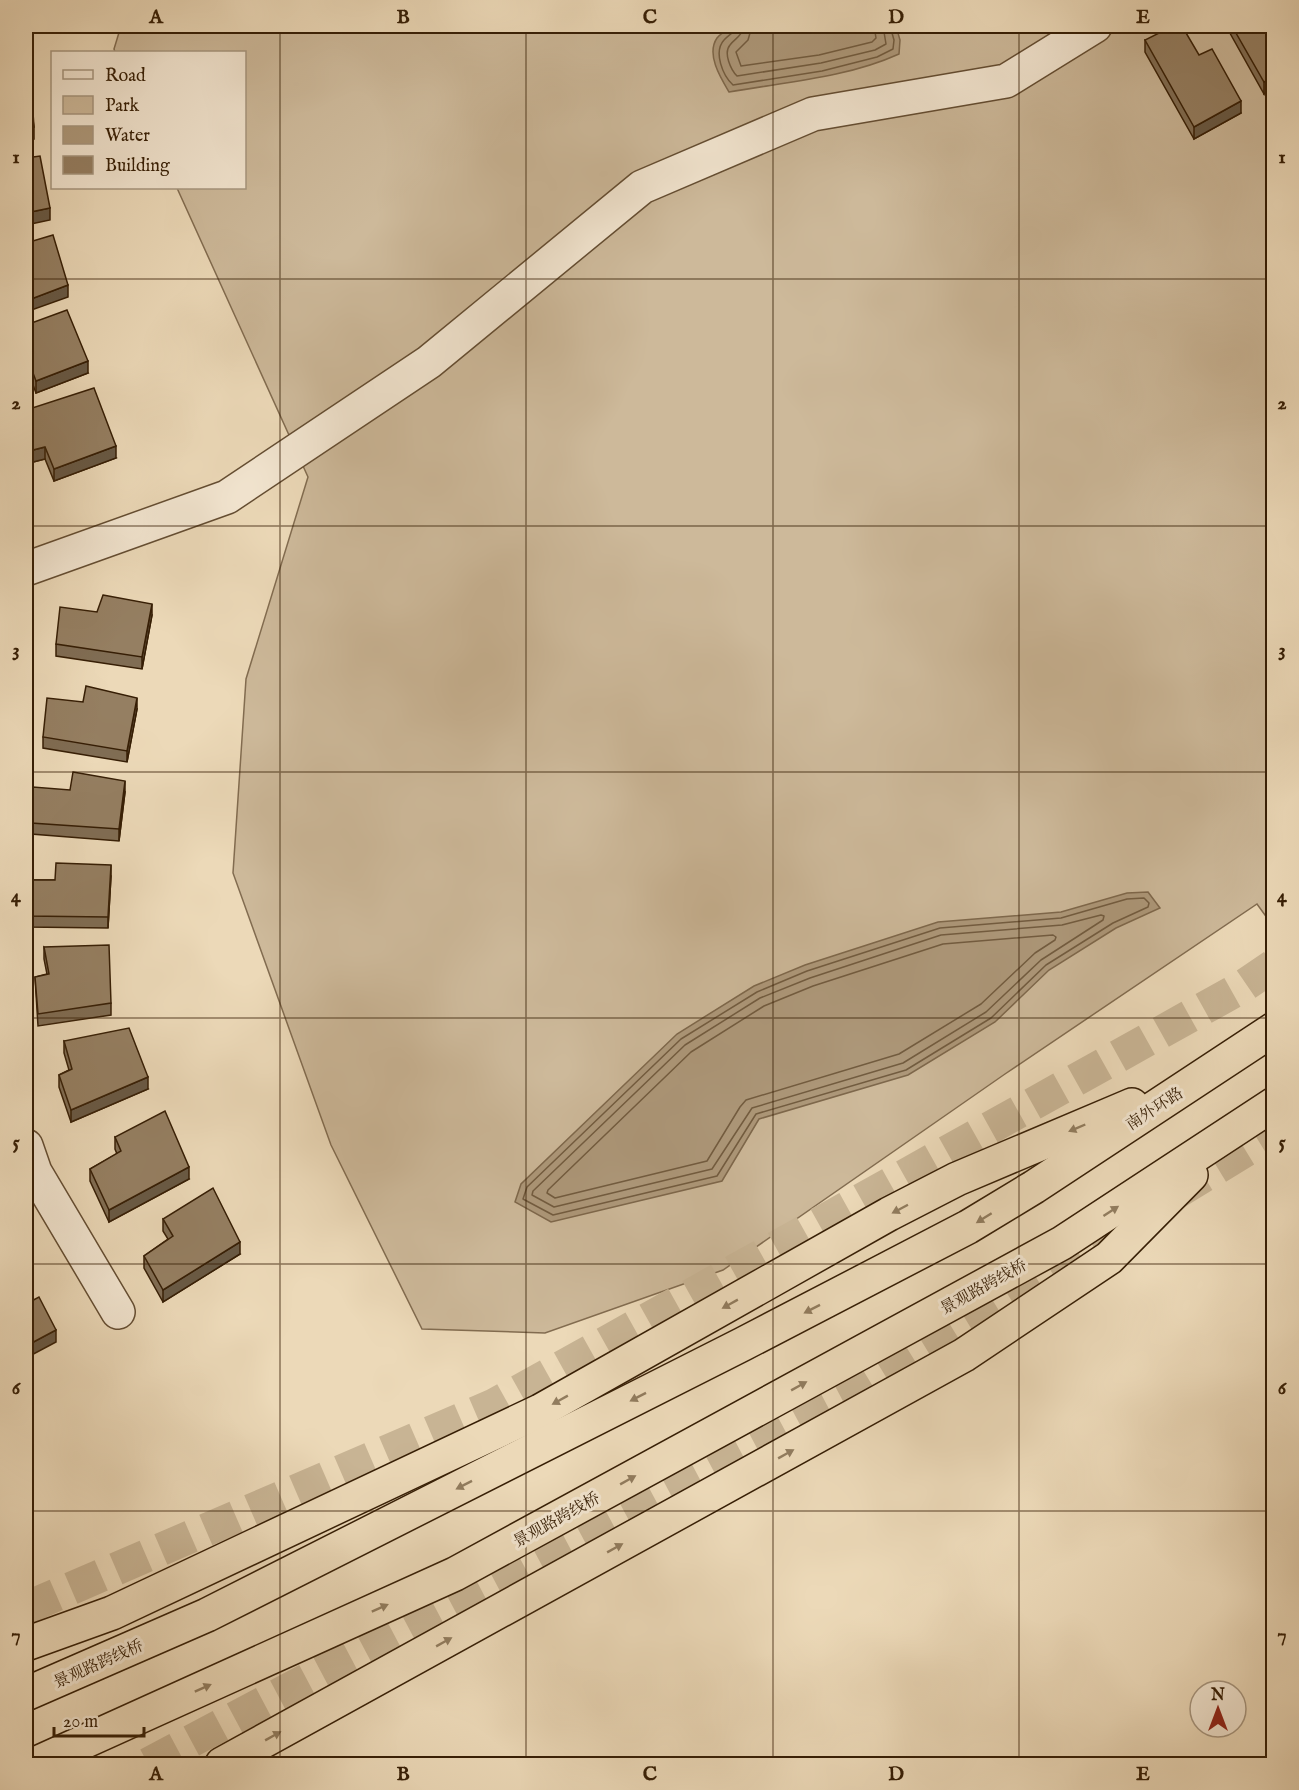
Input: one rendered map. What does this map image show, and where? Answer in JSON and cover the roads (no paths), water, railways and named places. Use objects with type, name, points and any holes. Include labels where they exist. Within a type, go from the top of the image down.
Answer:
[{"type":"highway","name":"南外环路","points":[[1034,1187],[1274,1029]]},
{"type":"highway","points":[[27,1643],[112,1613],[540,1411],[889,1214],[957,1179],[1208,1072]]},
{"type":"highway","points":[[222,1764],[964,1355],[1109,1258],[1237,1128],[1274,1104]]},
{"type":"highway","name":"景观路跨线桥","points":[[35,1764],[455,1574],[1062,1243],[1237,1128]]},
{"type":"highway","name":"景观路跨线桥","points":[[26,1694],[228,1605],[784,1323],[968,1227],[1034,1187]]},
{"type":"street","points":[[26,569],[227,498],[429,362],[642,187],[813,114],[1006,81],[1095,26]]},
{"type":"street","points":[[26,1146],[35,1172],[118,1312]]},
{"type":"water","points":[[733,26],[896,26],[900,40],[899,54],[837,74],[729,92],[716,65],[713,51],[717,38]]},
{"type":"water","points":[[1148,892],[1160,908],[1116,928],[1049,970],[995,1022],[908,1075],[759,1119],[722,1181],[551,1222],[515,1202],[521,1184],[677,1034],[754,986],[805,965],[938,922],[1061,912],[1127,893]]},
{"type":"tunnel","points":[[26,1608],[494,1405],[1242,987],[1274,965]]},
{"type":"tunnel","points":[[148,1764],[860,1386],[1274,1133]]}]
